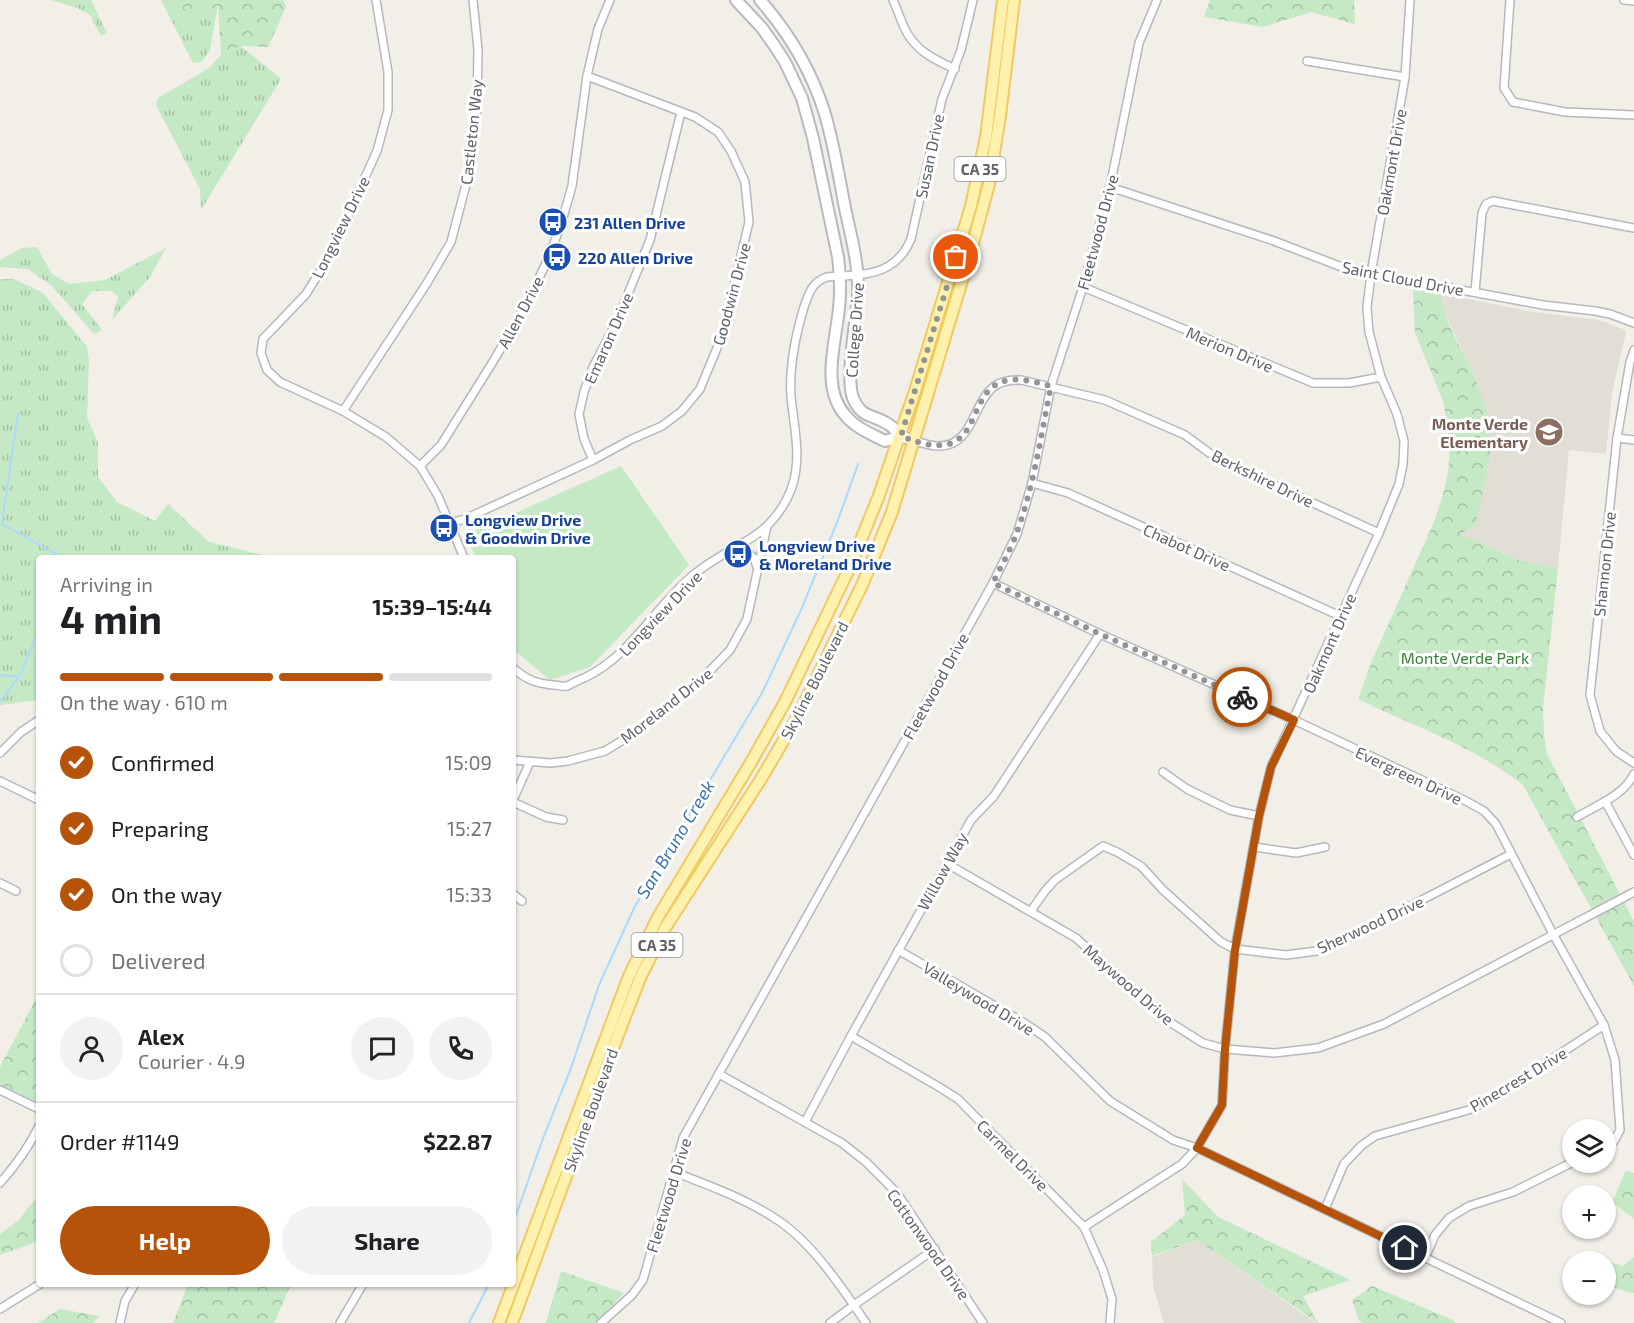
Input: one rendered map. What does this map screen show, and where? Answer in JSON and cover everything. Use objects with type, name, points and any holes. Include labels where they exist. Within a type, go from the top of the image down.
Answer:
[{"type":"main road","name":"Skyline Boulevard","points":[[516,1280],[629,976],[658,917],[750,764],[803,667],[861,541],[901,436],[962,238],[980,171],[1004,0]]},
{"type":"main road","name":"Skyline Boulevard","points":[[512,1323],[640,978],[665,928],[782,744],[817,680],[892,512],[989,184],[1014,0]]},
{"type":"main road","name":"Skyline Boulevard","points":[[500,1323],[513,1287]]},
{"type":"street","name":"Longview Drive","points":[[376,0],[388,72],[388,110],[377,151],[328,259],[306,294],[263,339],[261,352],[267,370],[280,382],[343,411],[386,437],[420,466],[438,496],[463,555]]},
{"type":"street","name":"Castleton Way","points":[[343,411],[428,283],[451,242],[468,177],[477,107],[478,50],[473,0]]},
{"type":"street","name":"Allen Drive","points":[[420,466],[441,445],[494,360],[528,301],[549,257],[572,186],[587,76],[598,28],[610,0]]},
{"type":"street","name":"College Drive","points":[[736,0],[774,45],[802,98],[813,138],[838,257],[849,275],[858,298],[851,367],[851,391],[859,408],[867,416],[889,424],[901,436],[885,441],[857,426],[846,417],[838,405],[832,382],[832,365],[839,307],[849,275],[833,146],[824,112],[808,71],[782,27],[760,0]]},
{"type":"street","points":[[893,0],[904,29],[912,42],[923,53],[955,69]]},
{"type":"street","name":"Susan Drive","points":[[849,275],[877,272],[889,268],[906,252],[911,239],[942,99],[955,69],[973,0]]},
{"type":"street","name":"Fleetwood Drive","points":[[601,1323],[632,1295],[643,1280],[683,1138],[993,583],[1017,534],[1032,483],[1051,386],[1083,286],[1110,187],[1139,43],[1157,0]]},
{"type":"street","name":"Oakmont Drive","points":[[1084,1227],[1182,1164],[1197,1148],[1222,1105],[1235,950],[1259,816],[1271,767],[1400,484],[1404,441],[1397,414],[1381,377],[1369,332],[1367,307],[1405,77],[1410,0]]},
{"type":"street","points":[[1510,0],[1504,88],[1513,102],[1565,112],[1634,115]]},
{"type":"street","points":[[1624,0],[1634,1]]},
{"type":"street","points":[[1307,61],[1405,77]]},
{"type":"street","name":"Goodwin Drive","points":[[450,523],[465,519],[662,426],[682,411],[700,389],[723,336],[748,222],[745,182],[731,151],[718,132],[696,117],[587,76]]},
{"type":"street","name":"Emaron Drive","points":[[593,460],[584,440],[579,414],[584,392],[593,367],[617,321],[650,240],[681,112]]},
{"type":"street","name":"Saint Cloud Drive","points":[[1110,187],[1274,241],[1347,269],[1543,305],[1610,314],[1634,323]]},
{"type":"street","points":[[1475,292],[1482,213],[1486,204],[1493,201],[1634,228]]},
{"type":"street","name":"Longview Drive","points":[[516,671],[524,678],[537,683],[566,686],[597,672],[616,658],[691,577],[767,526],[786,501],[796,470],[797,450],[791,375],[792,357],[800,322],[813,285],[819,279],[849,275]]},
{"type":"street","name":"Merion Drive","points":[[1083,286],[1313,383],[1349,383],[1381,377]]},
{"type":"street","name":"Shannon Drive","points":[[1634,350],[1617,438],[1590,695],[1600,731],[1616,751],[1634,763]]},
{"type":"street","name":"Berkshire Drive","points":[[901,436],[937,446],[947,445],[957,441],[966,432],[984,398],[998,384],[1008,380],[1021,380],[1051,386],[1105,400],[1185,435],[1219,460],[1379,533]]},
{"type":"street","points":[[1617,438],[1634,440]]},
{"type":"street","name":"Chabot Drive","points":[[1032,483],[1068,493],[1340,616]]},
{"type":"street","name":"Moreland Drive","points":[[516,760],[550,763],[568,761],[604,751],[636,732],[700,681],[730,650],[747,619],[767,526]]},
{"type":"street","points":[[738,545],[754,558],[758,570]]},
{"type":"street","name":"Evergreen Drive","points":[[993,583],[1100,634],[1294,720],[1484,811],[1496,824],[1553,934],[1604,1024],[1614,1060],[1620,1130],[1616,1137]]},
{"type":"street","name":"Willow Way","points":[[805,1122],[971,820],[994,796],[1100,634]]},
{"type":"street","points":[[0,753],[21,732],[36,722]]},
{"type":"street","points":[[516,794],[530,762]]},
{"type":"street","points":[[1163,772],[1187,789],[1230,810],[1259,816]]},
{"type":"street","points":[[1577,817],[1620,792],[1629,784],[1634,774]]},
{"type":"street","points":[[0,781],[36,799]]},
{"type":"street","points":[[1605,801],[1634,855]]},
{"type":"street","points":[[516,802],[546,817],[563,820]]},
{"type":"street","name":"Sherwood Drive","points":[[1031,911],[1055,880],[1103,846],[1141,866],[1163,890],[1221,942],[1235,950],[1286,955],[1317,951],[1350,937],[1511,854]]},
{"type":"street","points":[[1254,847],[1296,854],[1325,846]]},
{"type":"street","name":"Maywood Drive","points":[[946,863],[1076,938],[1168,1021],[1203,1042],[1225,1049],[1274,1053],[1318,1048],[1384,1024],[1634,892]]},
{"type":"street","points":[[0,883],[16,891]]},
{"type":"street","points":[[516,896],[522,901]]},
{"type":"street","name":"Valleywood Drive","points":[[898,950],[1045,1037],[1110,1101],[1173,1140],[1197,1148],[1561,1323]]},
{"type":"street","name":"Pinecrest Drive","points":[[1325,1209],[1344,1164],[1361,1146],[1375,1136],[1472,1109],[1604,1024]]},
{"type":"street","name":"Carmel Drive","points":[[851,1036],[958,1099],[1084,1227],[1103,1270],[1112,1299],[1110,1323]]},
{"type":"street","name":"Cottonwood Drive","points":[[719,1074],[842,1143],[874,1170],[897,1193],[983,1323]]},
{"type":"street","points":[[0,1090],[36,1108]]},
{"type":"street","points":[[0,1183],[20,1158],[36,1131]]},
{"type":"street","points":[[1425,1258],[1435,1235],[1449,1218],[1469,1206],[1513,1192],[1562,1168]]},
{"type":"street","points":[[674,1172],[737,1197],[780,1222],[813,1251],[866,1323]]},
{"type":"street","points":[[830,1323],[935,1250]]},
{"type":"street","points":[[0,1309],[36,1286]]},
{"type":"street","points":[[120,1323],[125,1301],[133,1287]]},
{"type":"street","points":[[340,1323],[361,1287]]},
{"type":"shaded area","name":"Monte Verde Elementary","points":[[1442,294],[1533,312],[1599,320],[1626,332],[1612,393],[1606,454],[1569,450],[1558,568],[1517,560],[1460,534],[1489,423],[1475,378],[1443,310]]},
{"type":"shaded area","points":[[1197,1240],[1316,1323],[1164,1323],[1153,1286],[1152,1257]]},
{"type":"green space","points":[[50,0],[91,0],[107,33],[101,36],[90,15],[78,8]]},
{"type":"green space","points":[[161,0],[175,0],[196,19],[218,5],[210,50],[202,62],[193,63]]},
{"type":"green space","points":[[175,0],[283,0],[286,7],[268,47],[241,46],[221,55],[218,5],[196,19]]},
{"type":"green space","points":[[1210,0],[1354,0],[1355,24],[1311,12],[1263,27],[1204,17]]},
{"type":"green space","points":[[241,46],[281,79],[201,210],[200,189],[156,105],[158,98],[209,68],[221,55]]},
{"type":"green space","points":[[37,247],[52,274],[69,284],[105,280],[166,248],[150,277],[112,320],[118,297],[112,291],[92,291],[82,304],[102,330],[94,334],[51,285],[28,269],[0,267],[0,260],[22,248]]},
{"type":"green space","points":[[0,279],[14,279],[43,293],[87,347],[89,360],[87,417],[98,443],[98,477],[117,502],[155,521],[168,504],[209,542],[263,555],[36,555],[36,700],[0,705]]},
{"type":"green space","name":"Monte Verde Park","points":[[1413,289],[1442,294],[1445,314],[1475,378],[1489,422],[1491,445],[1475,526],[1460,534],[1518,560],[1558,568],[1543,707],[1547,754],[1634,921],[1634,986],[1523,785],[1464,748],[1358,699],[1371,663],[1434,522],[1448,472],[1450,448],[1443,401],[1415,333]]},
{"type":"green space","points":[[621,466],[689,565],[590,667],[550,680],[516,652],[516,555],[475,555],[466,535]]},
{"type":"green space","points":[[36,999],[36,1106],[0,1088],[0,1067]]},
{"type":"green space","points":[[1626,1170],[1634,1173],[1634,1219],[1616,1205],[1616,1193]]},
{"type":"green space","points":[[1182,1179],[1218,1217],[1350,1280],[1303,1296],[1318,1323],[1197,1240],[1152,1256],[1151,1242],[1185,1215]]},
{"type":"green space","points":[[36,1198],[36,1242],[0,1255],[0,1234],[19,1220]]},
{"type":"green space","points":[[1634,1257],[1634,1293],[1616,1288],[1616,1264],[1623,1266]]},
{"type":"green space","points":[[561,1271],[624,1293],[595,1323],[546,1323]]},
{"type":"green space","points":[[1372,1286],[1456,1323],[1363,1323],[1359,1321],[1352,1300]]},
{"type":"green space","points":[[187,1287],[290,1287],[274,1323],[173,1323]]},
{"type":"green space","points":[[60,1309],[99,1316],[93,1323],[38,1323]]},
{"type":"waterway","name":"San Bruno Creek","points":[[18,413],[2,524],[58,555]]},
{"type":"waterway","name":"San Bruno Creek","points":[[516,1215],[599,985],[635,906],[762,693],[801,610],[858,464]]},
{"type":"waterway","name":"San Bruno Creek","points":[[0,701],[21,674],[36,636]]},
{"type":"waterway","name":"San Bruno Creek","points":[[0,675],[18,677]]},
{"type":"waterway","name":"San Bruno Creek","points":[[469,1323],[487,1287]]},
{"type":"way so far","points":[[956,257],[901,436],[937,446],[947,445],[957,441],[966,432],[984,398],[998,384],[1008,380],[1021,380],[1051,386],[1032,483],[1017,534],[993,583],[1100,634],[1242,697]]},
{"type":"place","name":"231 Allen Drive","points":[[553,222]]},
{"type":"place","name":"220 Allen Drive","points":[[557,257]]},
{"type":"place","name":"Monte Verde Elementary","points":[[1549,432]]},
{"type":"place","name":"Longview Drive & Goodwin Drive","points":[[444,528]]},
{"type":"place","name":"Longview Drive & Moreland Drive","points":[[738,554]]},
{"type":"route","points":[[1242,697],[1294,720],[1271,767],[1259,816],[1235,950],[1222,1105],[1197,1148],[1405,1248]]}]
